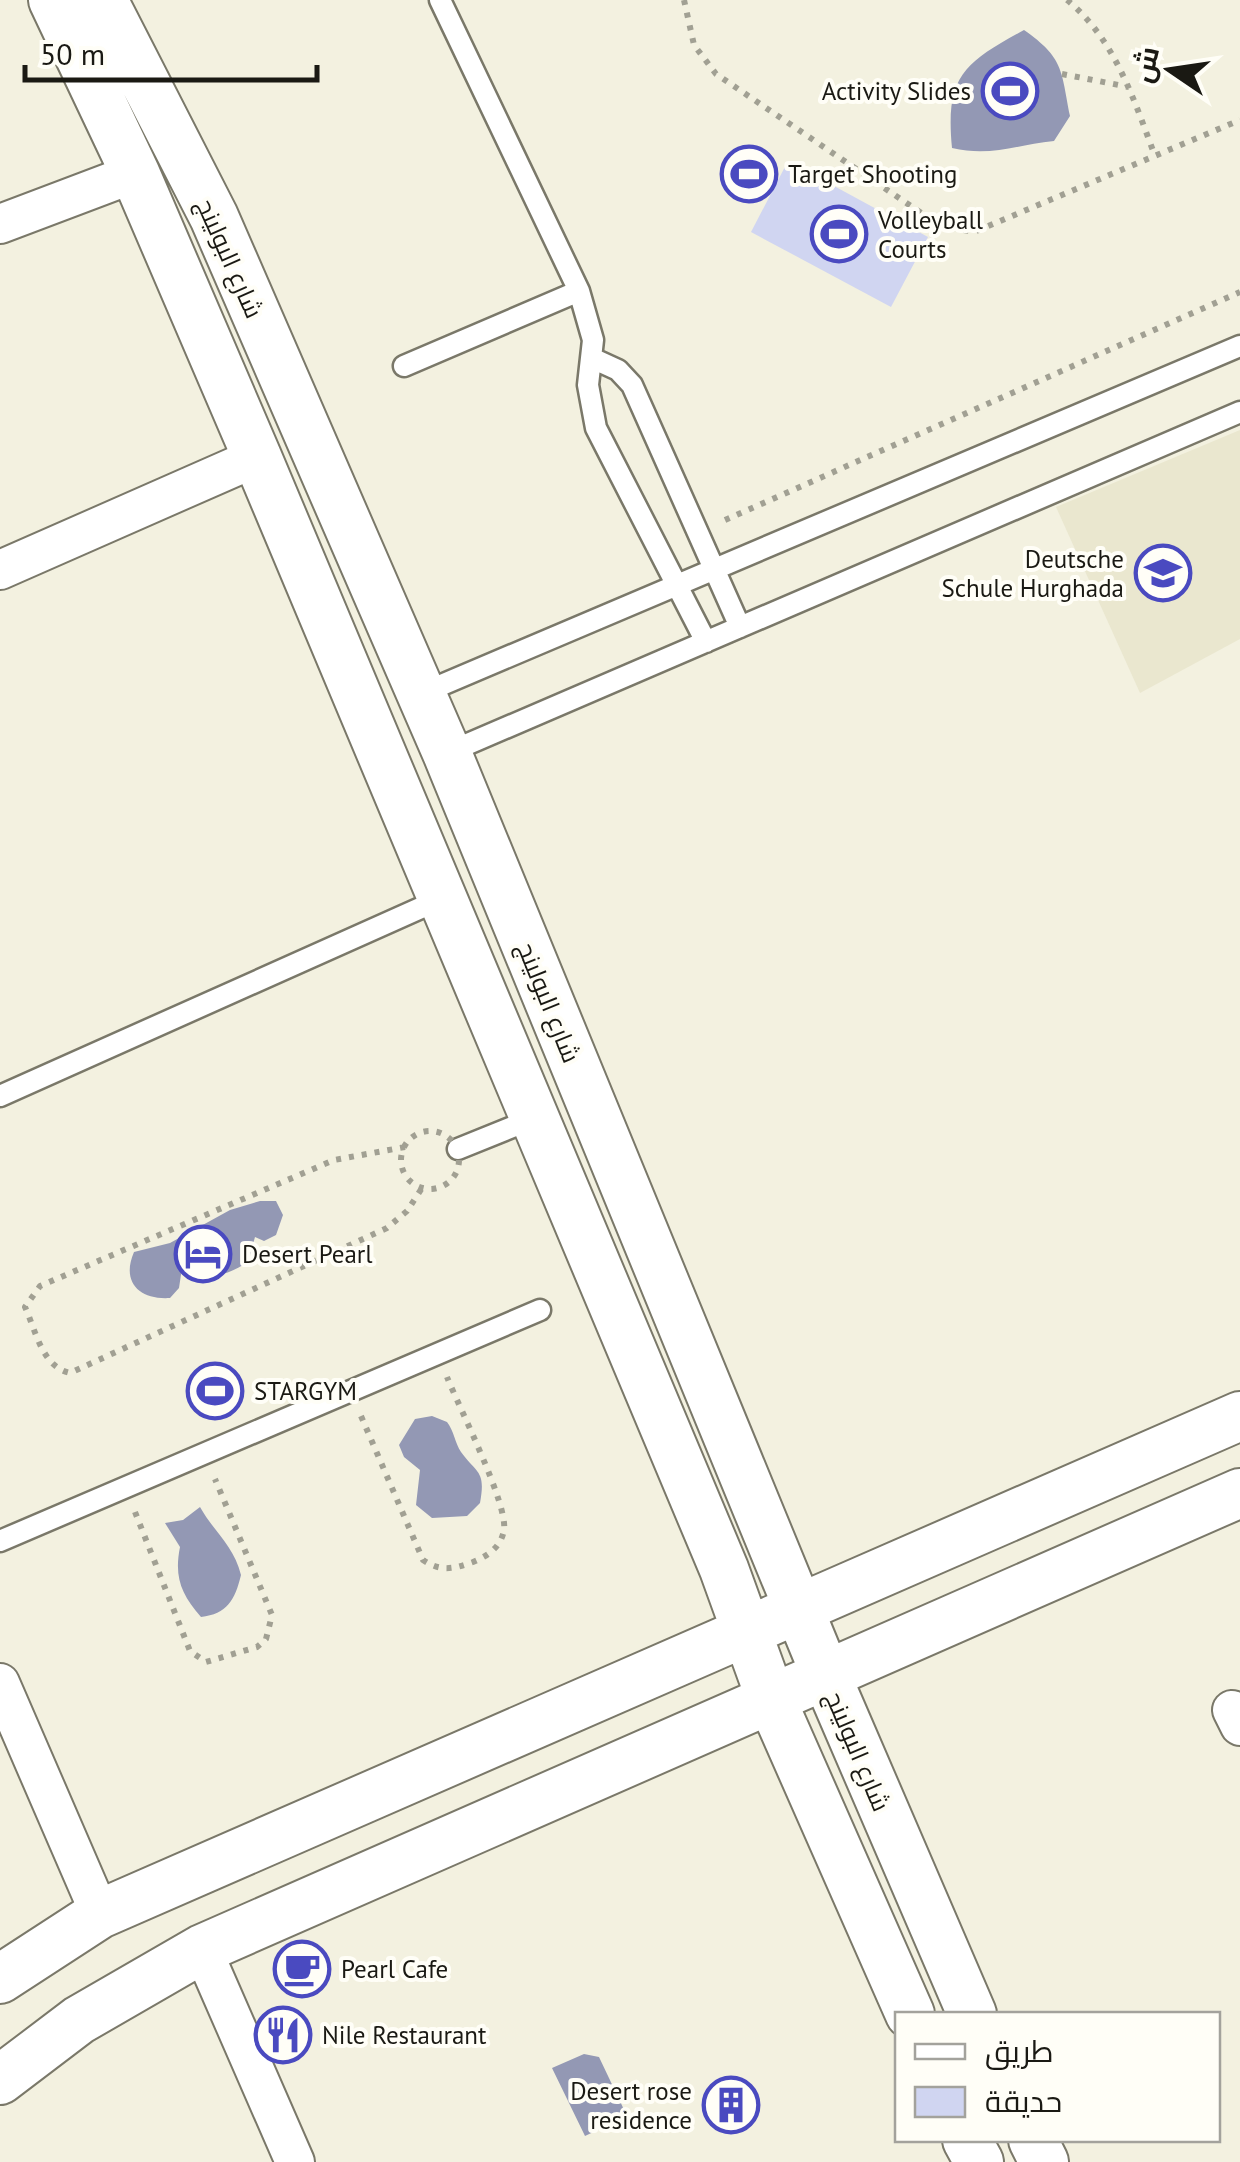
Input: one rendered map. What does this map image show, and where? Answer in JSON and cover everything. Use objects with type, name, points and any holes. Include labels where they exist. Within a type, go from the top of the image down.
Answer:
[{"type":"street","points":[[53,0],[135,173],[257,457],[532,1119],[724,1568],[771,1699],[909,2012]]},
{"type":"street","name":"شارع البولينج","points":[[103,0],[214,217],[418,695],[447,753],[825,1673],[971,2012]]},
{"type":"street","points":[[0,224],[135,173]]},
{"type":"street","points":[[0,570],[257,457]]},
{"type":"street","points":[[364,718],[418,695]]},
{"type":"street","points":[[391,777],[447,753]]},
{"type":"street","points":[[0,1979],[100,1914],[800,1612],[1240,1416]]},
{"type":"street","points":[[0,2080],[79,2020],[202,1949],[1240,1494]]},
{"type":"street","points":[[0,1683],[100,1914]]},
{"type":"street","points":[[202,1949],[295,2162]]},
{"type":"lane","points":[[440,0],[580,291],[593,340],[594,359],[588,385],[596,428],[706,642]]},
{"type":"lane","points":[[404,366],[580,291]]},
{"type":"lane","points":[[418,695],[714,573],[1240,346]]},
{"type":"lane","points":[[594,359],[618,370],[632,385],[740,627]]},
{"type":"lane","points":[[447,753],[1240,412]]},
{"type":"lane","points":[[0,1096],[443,898]]},
{"type":"lane","points":[[458,1150],[532,1119]]},
{"type":"lane","points":[[0,1541],[540,1310]]},
{"type":"path","points":[[684,0],[694,45],[716,74],[939,225],[974,232],[1240,120]]},
{"type":"path","points":[[1068,0],[1092,26],[1130,88],[1155,156]]},
{"type":"path","points":[[1062,74],[1130,88]]},
{"type":"path","points":[[697,533],[1240,292]]},
{"type":"path","points":[[405,1148],[334,1160],[40,1286],[25,1307],[49,1361],[58,1370],[70,1373],[387,1228],[407,1211],[422,1188]]},
{"type":"path","points":[[350,1392],[423,1560],[436,1568],[453,1570],[487,1556],[500,1543],[504,1516],[438,1354]]},
{"type":"path","points":[[126,1488],[190,1651],[206,1662],[257,1647],[266,1639],[272,1614],[204,1454]]},
{"type":"shaded area","name":"Activity Slides","points":[[1024,30],[1047,49],[1059,66],[1070,116],[1054,141],[991,151],[952,148],[952,104],[963,74],[986,52]]},
{"type":"shaded area","name":"Deutsche Schule Hurghada","points":[[1240,430],[1240,639],[1140,693],[1056,507]]},
{"type":"shaded area","points":[[260,1201],[276,1201],[283,1215],[276,1235],[264,1241],[255,1237],[248,1262],[216,1275],[200,1275],[182,1268],[179,1288],[170,1298],[149,1296],[136,1287],[130,1272],[134,1252],[170,1243],[230,1210]]},
{"type":"shaded area","points":[[432,1416],[447,1422],[461,1452],[481,1478],[480,1503],[467,1516],[432,1518],[416,1505],[420,1470],[404,1457],[399,1445],[415,1419]]},
{"type":"shaded area","points":[[200,1507],[229,1547],[241,1575],[236,1592],[224,1609],[201,1617],[181,1585],[180,1547],[165,1523],[183,1520]]},
{"type":"shaded area","points":[[584,2054],[599,2057],[627,2116],[585,2136],[552,2068]]},
{"type":"green space","name":"Volleyball Courts","points":[[788,161],[928,237],[891,307],[751,232]]},
{"type":"place","name":"Activity Slides","points":[[1010,91]]},
{"type":"place","name":"Target Shooting","points":[[749,174]]},
{"type":"place","name":"Volleyball Courts","points":[[839,234]]},
{"type":"place","name":"Deutsche Schule Hurghada","points":[[1163,573]]},
{"type":"place","name":"Desert Pearl","points":[[203,1254]]},
{"type":"place","name":"STARGYM","points":[[215,1391]]},
{"type":"place","name":"Pearl Cafe","points":[[302,1969]]},
{"type":"place","name":"Nile Restaurant","points":[[283,2035]]},
{"type":"place","name":"Desert rose residence","points":[[731,2105]]}]
